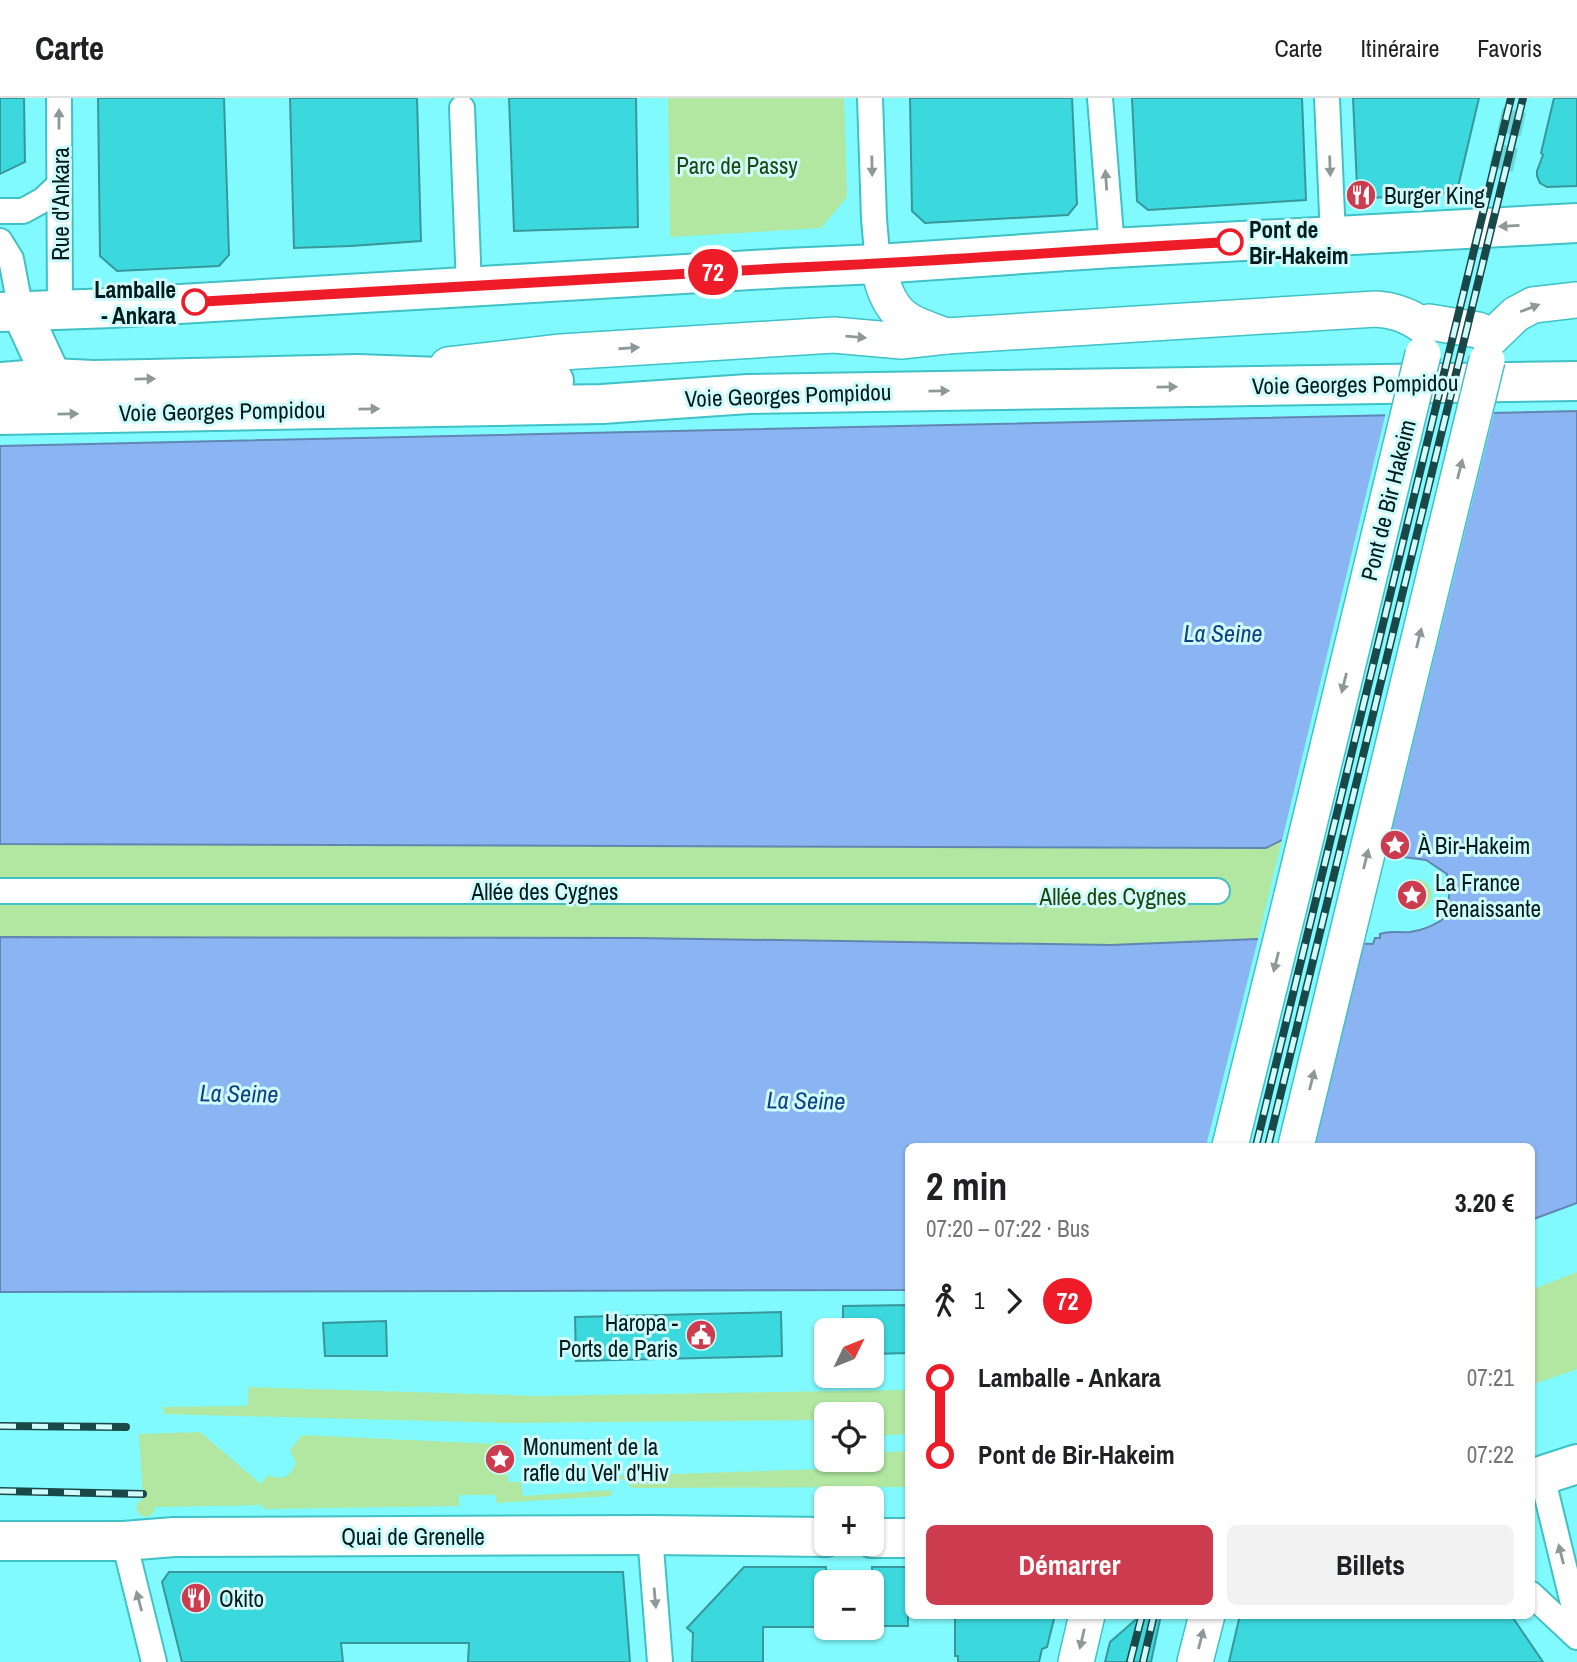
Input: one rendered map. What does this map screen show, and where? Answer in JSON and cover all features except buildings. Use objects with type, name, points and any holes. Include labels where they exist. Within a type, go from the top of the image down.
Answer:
[{"type":"main road","points":[[10,312],[1577,223]]},
{"type":"main road","points":[[878,264],[883,287],[892,305],[905,319],[946,336]]},
{"type":"main road","points":[[1297,1143],[1490,348],[1516,314],[1533,305],[1577,300]]},
{"type":"main road","points":[[358,374],[621,348],[834,335],[901,341],[1376,309],[1391,310],[1409,316],[1423,340]]},
{"type":"main road","points":[[10,312],[52,378]]},
{"type":"main road","points":[[1423,340],[1429,322],[1478,330],[1490,348]]},
{"type":"main road","name":"Pont de Bir Hakeim","points":[[1231,1143],[1423,340]]},
{"type":"main road","points":[[0,382],[52,378],[135,380],[358,374],[586,382],[748,394]]},
{"type":"main road","name":"Voie Georges Pompidou","points":[[0,415],[602,404],[748,394],[1577,381]]},
{"type":"main road","name":"Quai de Grenelle","points":[[0,1541],[124,1541],[182,1536],[814,1537]]},
{"type":"main road","points":[[884,1538],[905,1538]]},
{"type":"main road","points":[[1076,1662],[1086,1619]]},
{"type":"main road","points":[[1195,1662],[1206,1619]]},
{"type":"street","name":"Rue d'Ankara","points":[[59,98],[60,310]]},
{"type":"street","points":[[870,98],[873,204],[878,264]]},
{"type":"street","points":[[1100,98],[1112,248]]},
{"type":"street","points":[[1327,98],[1333,237]]},
{"type":"street","points":[[462,108],[468,286]]},
{"type":"street","points":[[0,211],[23,211],[43,200],[59,186]]},
{"type":"street","points":[[0,241],[11,259],[10,312]]},
{"type":"street","name":"Allée des Cygnes","points":[[0,891],[1217,891]]},
{"type":"street","points":[[1550,1473],[1577,1620]]},
{"type":"street","points":[[650,1535],[660,1662]]},
{"type":"street","points":[[124,1541],[155,1662]]},
{"type":"street","points":[[1535,1598],[1577,1637]]},
{"type":"green space","name":"Parc de Passy","points":[[668,98],[844,98],[847,197],[821,228],[670,237]]},
{"type":"green space","name":"Allée des Cygnes","points":[[1282,840],[1258,939],[1111,945],[635,938],[0,937],[0,844],[1266,848]]},
{"type":"green space","points":[[1416,879],[1427,884],[1432,895],[1427,906],[1416,911],[1405,906],[1400,895],[1405,884]]},
{"type":"green space","points":[[1577,1272],[1577,1369],[1535,1384],[1535,1288]]},
{"type":"green space","points":[[249,1387],[539,1396],[905,1390],[905,1434],[884,1435],[884,1402],[814,1402],[814,1420],[512,1423],[164,1414],[163,1407],[247,1406]]},
{"type":"green space","points":[[200,1432],[261,1484],[268,1475],[281,1478],[291,1472],[296,1463],[290,1450],[302,1435],[494,1444],[495,1441],[507,1441],[507,1451],[496,1451],[495,1464],[507,1466],[508,1482],[521,1482],[523,1496],[612,1490],[611,1496],[497,1503],[495,1495],[459,1495],[459,1506],[263,1509],[263,1505],[155,1507],[148,1517],[140,1515],[136,1508],[143,1498],[139,1434]]},
{"type":"green space","points":[[905,1451],[905,1487],[632,1488],[625,1480],[614,1476],[814,1469],[814,1472],[884,1472],[884,1452]]},
{"type":"water","name":"La Seine","points":[[1577,411],[1577,1203],[1535,1219],[1535,1143],[905,1143],[905,1290],[0,1292],[0,937],[635,938],[1111,945],[1258,939],[1373,944],[1375,938],[1380,938],[1380,934],[1415,931],[1439,922],[1447,916],[1449,895],[1447,874],[1426,860],[1403,857],[1400,850],[1396,850],[1397,845],[1391,844],[1391,838],[1282,840],[1266,848],[0,844],[0,446]]},
{"type":"pier","points":[[1495,409],[1388,847],[1388,842],[1281,844],[1386,412]]},
{"type":"pier","points":[[1259,935],[1365,940],[1315,1143],[1207,1143]]},
{"type":"tunnel","points":[[1501,169],[1517,98]]},
{"type":"railway","points":[[1257,1143],[1511,98]]},
{"type":"railway","points":[[1269,1143],[1523,98]]},
{"type":"railway","points":[[0,1426],[126,1427]]},
{"type":"railway","points":[[0,1491],[143,1494]]},
{"type":"railway","points":[[1130,1662],[1141,1619]]},
{"type":"railway","points":[[1143,1662],[1153,1619]]},
{"type":"bus line","name":"72","points":[[195,302],[1230,242]]},
{"type":"place","name":"Burger King","points":[[1361,195]]},
{"type":"place","name":"Pont de Bir-Hakeim","points":[[1230,242]]},
{"type":"place","name":"Lamballe - Ankara","points":[[195,302]]},
{"type":"place","name":"À Bir-Hakeim","points":[[1395,845]]},
{"type":"place","name":"La France Renaissante","points":[[1412,895]]},
{"type":"place","name":"Haropa - Ports de Paris","points":[[701,1335]]},
{"type":"place","name":"Monument de la rafle du Vel' d'Hiv","points":[[500,1459]]},
{"type":"place","name":"Okito","points":[[196,1598]]}]
